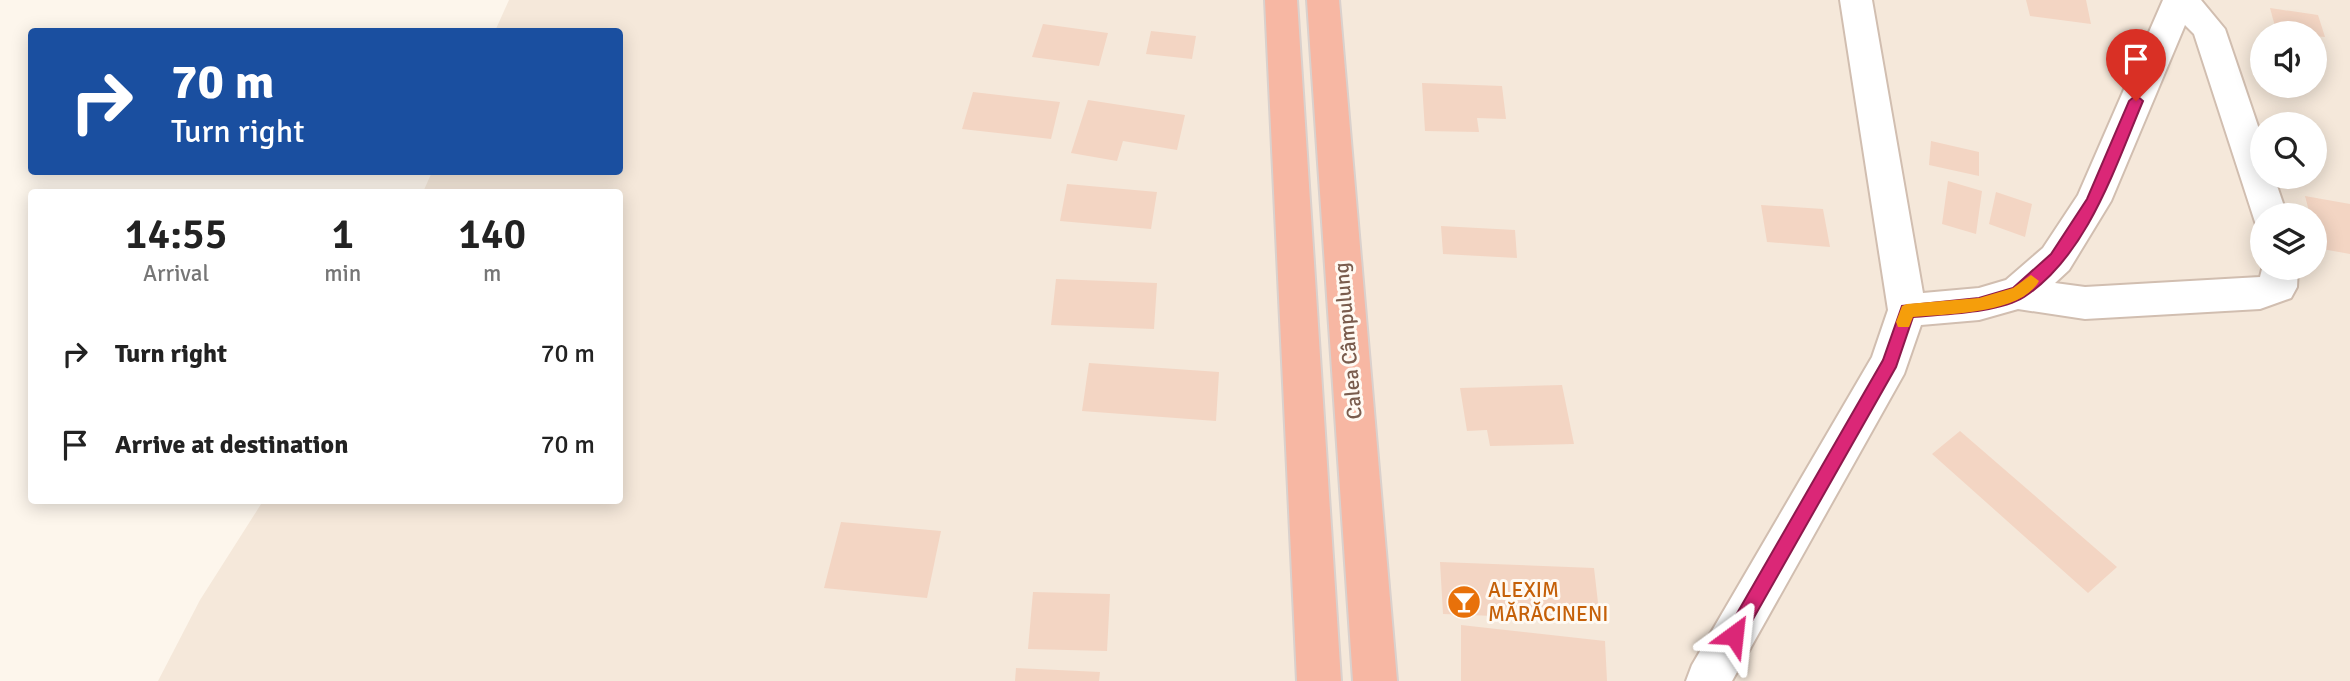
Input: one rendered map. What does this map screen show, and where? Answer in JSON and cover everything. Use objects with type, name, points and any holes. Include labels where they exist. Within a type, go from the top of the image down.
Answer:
[{"type":"highway","points":[[1281,0],[1319,681]]},
{"type":"highway","name":"Calea Câmpulung","points":[[1323,0],[1375,681]]},
{"type":"street","points":[[1708,681],[1890,362],[1907,310],[1856,0]]},
{"type":"street","points":[[2018,293],[2056,258],[2093,201],[2180,0],[2209,29],[2265,203]]},
{"type":"street","points":[[1907,310],[1979,304],[2018,293],[2085,303],[2260,293],[2278,287],[2279,280]]},
{"type":"shaded area","points":[[509,0],[2350,0],[2350,681],[158,681],[200,600],[261,504],[623,504],[623,189],[424,189],[431,175],[623,175],[623,28],[496,28]]},
{"type":"building","points":[[2026,0],[2086,0],[2091,24],[2030,16]]},
{"type":"building","points":[[2270,8],[2318,15],[2320,21],[2274,21]]},
{"type":"building","points":[[1043,24],[1108,33],[1099,66],[1032,57]]},
{"type":"building","points":[[1151,31],[1196,36],[1192,59],[1146,54]]},
{"type":"building","points":[[1422,83],[1502,86],[1506,119],[1477,118],[1479,132],[1425,131]]},
{"type":"building","points":[[973,92],[1060,102],[1051,139],[962,129]]},
{"type":"building","points":[[1088,100],[1185,115],[1177,150],[1123,141],[1117,161],[1071,153]]},
{"type":"building","points":[[1931,141],[1979,152],[1979,176],[1929,165]]},
{"type":"building","points":[[1948,181],[1982,191],[1976,234],[1942,224]]},
{"type":"building","points":[[1067,184],[1157,192],[1151,229],[1060,221]]},
{"type":"building","points":[[1996,192],[2032,204],[2025,237],[1989,224]]},
{"type":"building","points":[[2305,196],[2350,204],[2350,254],[2327,250],[2327,203],[2307,203]]},
{"type":"building","points":[[1761,205],[1823,209],[1830,247],[1767,242]]},
{"type":"building","points":[[1441,226],[1515,230],[1517,258],[1443,254]]},
{"type":"building","points":[[1056,279],[1157,283],[1154,329],[1051,325]]},
{"type":"building","points":[[1089,363],[1219,372],[1216,421],[1082,411]]},
{"type":"building","points":[[1562,385],[1574,444],[1490,446],[1487,430],[1467,431],[1460,388]]},
{"type":"building","points":[[1960,431],[2117,567],[2088,593],[1932,454]]},
{"type":"building","points":[[841,522],[941,531],[927,598],[824,588]]},
{"type":"building","points":[[1440,562],[1594,568],[1600,620],[1443,614]]},
{"type":"building","points":[[1033,592],[1110,594],[1107,651],[1028,649]]},
{"type":"building","points":[[1461,625],[1605,641],[1607,681],[1461,681]]},
{"type":"building","points":[[1016,668],[1100,672],[1099,681],[1015,681]]},
{"type":"slow traffic","points":[[1903,322],[1907,310],[1979,304],[2018,293],[2031,281]]},
{"type":"place","name":"ALEXIM MĂRĂCINENI","points":[[1464,602]]},
{"type":"route","points":[[1734,635],[1890,362],[1907,310],[1979,304],[2018,293],[2056,258],[2093,201],[2136,101]]}]
